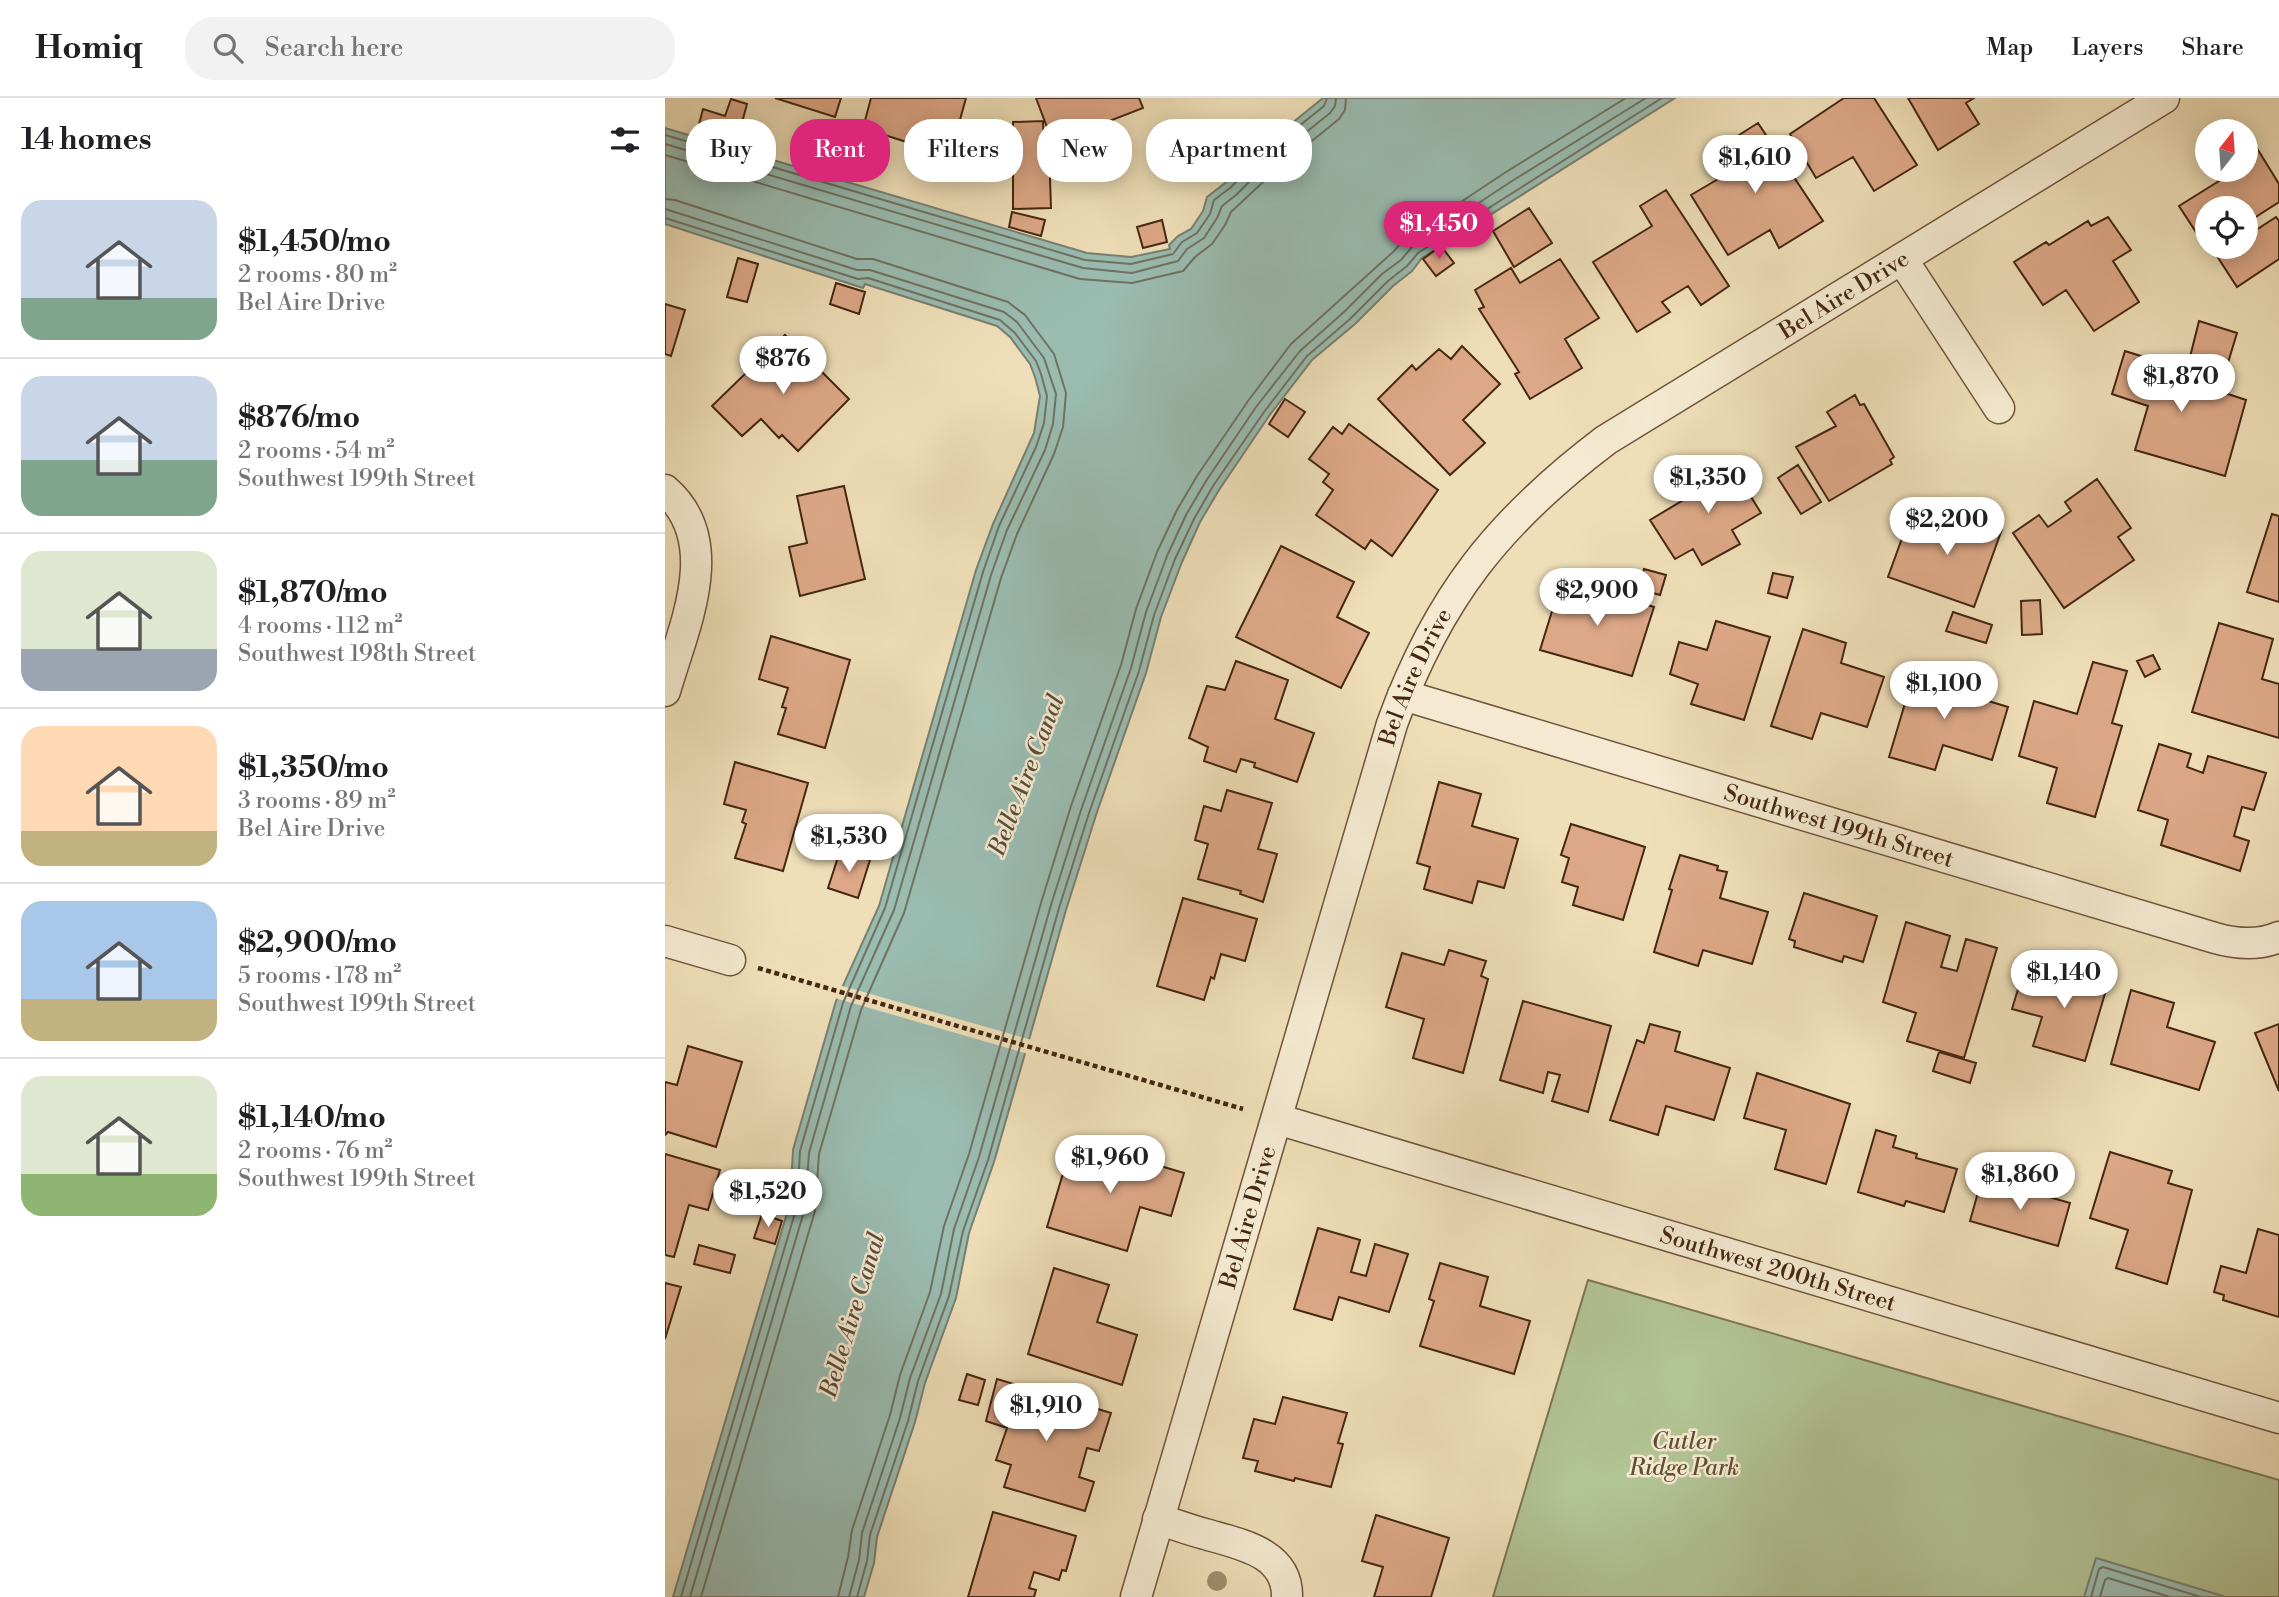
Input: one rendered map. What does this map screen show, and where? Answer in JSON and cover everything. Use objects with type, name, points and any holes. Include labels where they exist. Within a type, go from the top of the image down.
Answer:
[{"type":"street","name":"Bel Aire Drive","points":[[1136,1597],[1403,695],[1433,630],[1461,583],[1506,527],[1560,474],[1606,440],[2164,98]]},
{"type":"street","points":[[1902,259],[1999,408]]},
{"type":"street","points":[[665,489],[687,516],[693,529],[697,567],[694,592],[665,691]]},
{"type":"street","name":"Southwest 199th Street","points":[[1403,695],[2214,938],[2248,943],[2269,941],[2278,937]]},
{"type":"street","points":[[665,941],[730,960]]},
{"type":"street","name":"Southwest 200th Street","points":[[1276,1119],[2279,1418]]},
{"type":"street","points":[[1158,1519],[1240,1544],[1265,1555],[1282,1572],[1287,1597]]},
{"type":"path","points":[[730,960],[1243,1109]]},
{"type":"green space","name":"Cutler Ridge Park","points":[[1588,1280],[2279,1480],[2279,1597],[1493,1597]]},
{"type":"water","name":"Belle Aire Canal","points":[[1323,98],[1675,98],[1422,258],[1412,271],[1355,324],[1312,360],[1269,416],[1219,490],[1200,522],[1161,617],[1146,673],[1096,815],[994,1162],[969,1233],[956,1298],[925,1383],[877,1537],[874,1563],[864,1597],[673,1597],[790,1203],[793,1150],[836,1001],[879,906],[976,570],[993,524],[1034,433],[1040,396],[1030,364],[1010,337],[997,326],[865,284],[863,288],[665,224],[665,128],[686,134],[686,182],[776,182],[776,161],[790,165],[790,182],[847,182],[1087,253],[1131,257],[1170,249],[1169,245],[1178,236],[1191,229],[1203,211],[1207,197],[1226,182],[1312,182],[1312,119],[1297,119]]},
{"type":"water","points":[[2096,1558],[2223,1596],[2223,1597],[2084,1597]]},
{"type":"pier","points":[[839,985],[1032,1040],[1028,1054],[835,998]]},
{"type":"building","points":[[775,98],[841,98],[835,117]]},
{"type":"building","points":[[871,98],[966,98],[960,119],[904,119],[904,141],[890,137],[890,119],[865,119]]},
{"type":"building","points":[[1036,98],[1139,98],[1143,108],[1115,119],[1044,119]]},
{"type":"building","points":[[1844,98],[1874,98],[1917,165],[1874,191],[1853,157],[1816,178],[1790,134]]},
{"type":"building","points":[[1908,98],[1974,98],[1966,103],[1979,124],[1938,150]]},
{"type":"building","points":[[731,99],[747,104],[743,119],[700,119],[703,109],[725,116]]},
{"type":"building","points":[[1037,121],[1037,182],[1050,182],[1051,208],[1013,209],[1013,182],[1023,182],[1023,122]]},
{"type":"building","points":[[1758,123],[1823,221],[1779,248],[1770,230],[1728,255],[1691,195],[1730,172],[1717,149]]},
{"type":"building","points":[[2258,150],[2279,184],[2279,202],[2258,216],[2258,196],[2195,196],[2217,182],[2258,182]]},
{"type":"building","points":[[1666,190],[1729,286],[1701,305],[1688,286],[1662,302],[1670,312],[1637,332],[1593,262],[1652,226],[1640,206]]},
{"type":"building","points":[[2195,196],[2195,231],[2179,206]]},
{"type":"building","points":[[1529,208],[1552,243],[1514,267],[1493,231]]},
{"type":"building","points":[[1012,212],[1045,220],[1041,236],[1009,227]]},
{"type":"building","points":[[2108,217],[2131,250],[2113,261],[2139,302],[2094,331],[2066,290],[2043,305],[2014,262],[2088,221],[2091,226]]},
{"type":"building","points":[[2276,217],[2279,221],[2279,259],[2237,287],[2219,259],[2258,259],[2258,229]]},
{"type":"building","points":[[1162,220],[1167,242],[1143,248],[1137,227]]},
{"type":"building","points":[[1441,246],[1454,263],[1436,276],[1423,259]]},
{"type":"building","points":[[738,258],[758,264],[747,302],[727,297]]},
{"type":"building","points":[[1560,259],[1599,318],[1565,339],[1582,368],[1530,399],[1515,374],[1519,372],[1479,309],[1484,307],[1475,290],[1511,268],[1520,283]]},
{"type":"building","points":[[836,283],[865,292],[859,314],[830,304]]},
{"type":"building","points":[[665,304],[685,310],[671,356],[665,354]]},
{"type":"building","points":[[2199,321],[2237,333],[2227,366],[2190,357]]},
{"type":"building","points":[[785,335],[849,399],[798,451],[782,435],[779,438],[761,419],[742,436],[712,406]]},
{"type":"building","points":[[1462,346],[1500,384],[1463,420],[1485,443],[1450,475],[1378,399],[1412,365],[1416,370],[1439,349],[1451,359]]},
{"type":"building","points":[[2125,351],[2207,377],[2204,386],[2246,400],[2225,476],[2135,450],[2148,406],[2112,394]]},
{"type":"building","points":[[1855,395],[1860,405],[1864,404],[1894,457],[1890,460],[1892,464],[1829,501],[1796,447],[1836,426],[1827,412]]},
{"type":"building","points":[[1285,399],[1305,412],[1288,437],[1269,424]]},
{"type":"building","points":[[1349,424],[1438,490],[1392,556],[1371,540],[1365,549],[1316,515],[1333,490],[1323,482],[1329,474],[1309,459],[1333,427],[1342,434]]},
{"type":"building","points":[[1727,458],[1761,513],[1732,530],[1740,544],[1702,565],[1693,549],[1675,559],[1650,520],[1700,490],[1695,477]]},
{"type":"building","points":[[1798,465],[1821,502],[1801,514],[1778,478]]},
{"type":"building","points":[[2097,479],[2131,528],[2118,537],[2134,560],[2064,608],[2013,533],[2039,515],[2048,527],[2071,511],[2065,502]]},
{"type":"building","points":[[844,486],[865,579],[800,596],[789,547],[807,543],[797,496]]},
{"type":"building","points":[[1946,509],[2002,529],[1974,607],[1888,577],[1909,519],[1938,529]]},
{"type":"building","points":[[2272,514],[2279,516],[2279,602],[2247,592]]},
{"type":"building","points":[[1281,546],[1354,582],[1337,617],[1369,633],[1341,688],[1236,637]]},
{"type":"building","points":[[1644,569],[1666,575],[1660,595],[1638,589]]},
{"type":"building","points":[[1773,573],[1793,577],[1787,598],[1768,593]]},
{"type":"building","points":[[1562,579],[1654,607],[1632,676],[1540,650]]},
{"type":"building","points":[[2040,600],[2042,634],[2022,635],[2021,601]]},
{"type":"building","points":[[1953,612],[1992,625],[1986,643],[1946,631]]},
{"type":"building","points":[[1716,621],[1770,637],[1744,720],[1691,704],[1698,684],[1670,674],[1679,642],[1707,650]]},
{"type":"building","points":[[2219,623],[2273,639],[2262,679],[2279,684],[2279,738],[2192,712]]},
{"type":"building","points":[[1803,629],[1846,643],[1841,663],[1884,677],[1867,727],[1821,713],[1812,739],[1771,726]]},
{"type":"building","points":[[771,636],[850,660],[825,748],[778,734],[786,708],[782,707],[788,688],[759,679]]},
{"type":"building","points":[[2153,655],[2160,669],[2145,677],[2137,661]]},
{"type":"building","points":[[1236,661],[1288,680],[1275,719],[1314,733],[1297,782],[1254,767],[1255,763],[1241,759],[1236,772],[1204,761],[1208,747],[1189,738],[1207,686],[1225,690]]},
{"type":"building","points":[[2093,662],[2127,671],[2112,723],[2122,726],[2095,817],[2047,803],[2057,768],[2019,756],[2034,701],[2077,714]]},
{"type":"building","points":[[1917,663],[1950,673],[1946,688],[2008,707],[1992,760],[1943,745],[1935,770],[1889,757]]},
{"type":"building","points":[[2159,744],[2191,754],[2187,767],[2203,773],[2208,756],[2266,773],[2254,810],[2242,807],[2234,836],[2249,841],[2240,871],[2161,845],[2168,820],[2138,810]]},
{"type":"building","points":[[735,762],[808,783],[783,871],[735,858],[746,824],[742,822],[746,810],[724,804]]},
{"type":"building","points":[[1439,782],[1481,794],[1472,826],[1518,839],[1504,888],[1478,881],[1472,903],[1424,889],[1430,867],[1417,863]]},
{"type":"building","points":[[1227,790],[1272,803],[1258,849],[1277,854],[1263,902],[1240,894],[1241,891],[1198,879],[1208,844],[1195,840],[1204,806],[1221,811]]},
{"type":"building","points":[[1571,824],[1645,847],[1623,920],[1573,905],[1578,887],[1562,882],[1569,858],[1561,855]]},
{"type":"building","points":[[840,851],[870,860],[858,898],[828,888]]},
{"type":"building","points":[[1680,855],[1718,866],[1717,870],[1727,872],[1720,898],[1768,912],[1752,964],[1703,950],[1698,966],[1654,952]]},
{"type":"building","points":[[1804,893],[1877,916],[1863,962],[1844,956],[1842,962],[1794,947],[1795,941],[1789,939]]},
{"type":"building","points":[[1183,898],[1257,919],[1245,961],[1221,954],[1214,979],[1211,977],[1204,1000],[1157,986]]},
{"type":"building","points":[[1906,922],[1950,936],[1941,967],[1957,971],[1966,939],[1997,948],[1964,1058],[1907,1041],[1916,1013],[1883,1002]]},
{"type":"building","points":[[1449,950],[1486,961],[1481,976],[1488,979],[1463,1073],[1413,1058],[1424,1019],[1386,1007],[1402,953],[1444,965]]},
{"type":"building","points":[[2057,965],[2109,980],[2085,1061],[2033,1046],[2042,1017],[2012,1009],[2022,976],[2051,985]]},
{"type":"building","points":[[2131,990],[2174,1003],[2167,1027],[2215,1042],[2199,1090],[2111,1064]]},
{"type":"building","points":[[1523,1001],[1611,1026],[1588,1112],[1552,1101],[1560,1075],[1548,1072],[1543,1093],[1500,1080]]},
{"type":"building","points":[[1650,1024],[1680,1032],[1675,1051],[1730,1068],[1714,1120],[1666,1106],[1658,1135],[1610,1120],[1637,1040],[1644,1043]]},
{"type":"building","points":[[2279,1024],[2279,1091],[2255,1033]]},
{"type":"building","points":[[688,1046],[742,1062],[716,1147],[668,1132],[665,1135],[665,1082],[677,1085]]},
{"type":"building","points":[[1939,1052],[1976,1063],[1970,1083],[1933,1071]]},
{"type":"building","points":[[1757,1073],[1850,1104],[1826,1184],[1775,1169],[1786,1130],[1744,1118]]},
{"type":"building","points":[[1876,1130],[1896,1136],[1893,1147],[1917,1154],[1916,1158],[1957,1169],[1944,1212],[1906,1201],[1904,1206],[1858,1192]]},
{"type":"building","points":[[1073,1140],[1184,1173],[1171,1216],[1140,1207],[1127,1251],[1047,1227]]},
{"type":"building","points":[[2110,1152],[2172,1171],[2168,1183],[2192,1190],[2167,1284],[2116,1268],[2128,1230],[2090,1218]]},
{"type":"building","points":[[665,1154],[720,1170],[708,1210],[689,1205],[674,1257],[665,1255]]},
{"type":"building","points":[[1982,1178],[2070,1203],[2058,1246],[1970,1221]]},
{"type":"building","points":[[762,1214],[782,1221],[775,1244],[754,1238]]},
{"type":"building","points":[[1318,1228],[1360,1240],[1351,1272],[1366,1276],[1375,1244],[1408,1254],[1389,1312],[1339,1297],[1332,1320],[1294,1309]]},
{"type":"building","points":[[2258,1229],[2279,1235],[2279,1317],[2223,1300],[2224,1295],[2214,1292],[2221,1266],[2246,1273]]},
{"type":"building","points":[[699,1245],[735,1255],[730,1273],[694,1264]]},
{"type":"building","points":[[1440,1263],[1488,1277],[1480,1306],[1530,1321],[1514,1374],[1420,1346],[1434,1301],[1429,1299]]},
{"type":"building","points":[[1054,1268],[1109,1285],[1097,1322],[1137,1335],[1122,1385],[1028,1354]]},
{"type":"building","points":[[665,1283],[681,1287],[665,1339]]},
{"type":"building","points":[[967,1374],[985,1380],[978,1405],[959,1400]]},
{"type":"building","points":[[997,1379],[1111,1413],[1099,1451],[1087,1448],[1079,1477],[1094,1482],[1085,1511],[1004,1487],[1011,1465],[996,1460],[1007,1428],[986,1421]]},
{"type":"building","points":[[1283,1397],[1347,1413],[1338,1443],[1343,1444],[1331,1487],[1255,1471],[1258,1461],[1243,1458],[1254,1419],[1275,1424]]},
{"type":"building","points":[[993,1512],[1076,1536],[1066,1571],[1062,1570],[1059,1580],[1034,1572],[1029,1588],[1036,1590],[1034,1597],[968,1597]]},
{"type":"building","points":[[1376,1515],[1449,1538],[1431,1597],[1374,1597],[1383,1567],[1362,1561]]}]
